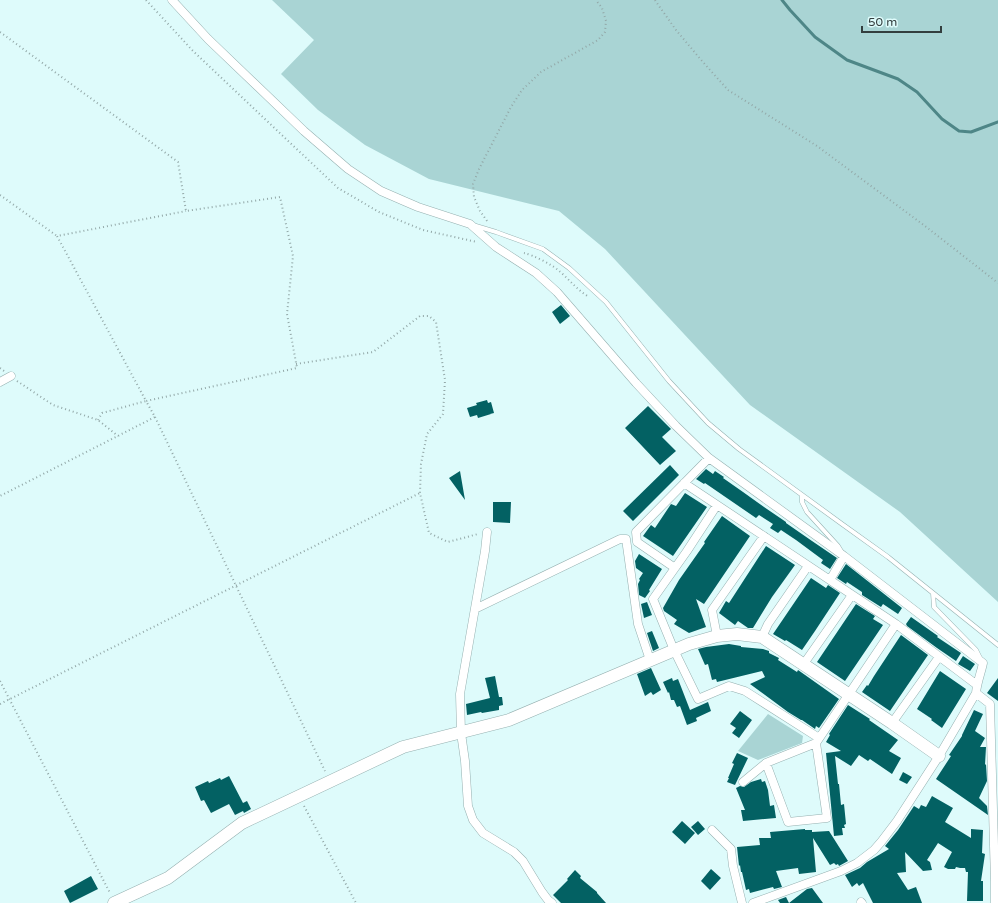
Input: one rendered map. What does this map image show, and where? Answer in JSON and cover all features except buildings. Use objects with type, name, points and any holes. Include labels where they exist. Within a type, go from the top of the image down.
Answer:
[{"type":"street","points":[[172,0],[208,39],[304,131],[348,169],[381,191],[418,207],[470,224],[496,247],[536,273],[557,292],[636,384],[708,458],[844,556],[983,663],[982,673],[976,689],[939,756],[894,825],[881,842],[866,857],[841,871],[753,903]]},
{"type":"street","points":[[0,382],[11,376]]},
{"type":"street","points":[[475,609],[620,539],[626,539],[636,532],[708,458]]},
{"type":"street","points":[[684,483],[896,624],[939,657],[976,689],[990,704],[995,903]]},
{"type":"street","points":[[717,505],[653,599],[674,650],[698,699],[729,686],[745,691],[817,740],[827,818],[788,822],[766,763]]},
{"type":"street","points":[[487,532],[460,694],[461,733],[466,761],[467,800],[473,820],[483,833],[514,852],[523,861],[542,892],[552,903]]},
{"type":"street","points":[[636,532],[637,542],[675,568]]},
{"type":"street","points":[[717,636],[712,610],[764,536]]},
{"type":"street","points":[[626,539],[638,624],[650,660]]},
{"type":"street","points":[[830,580],[844,556]]},
{"type":"street","points":[[762,637],[768,624],[808,566]]},
{"type":"street","points":[[804,665],[852,595]]},
{"type":"street","points":[[743,782],[766,763],[817,740],[896,624]]},
{"type":"street","points":[[114,903],[168,878],[242,823],[403,747],[509,720],[674,650],[717,636],[737,634],[762,637],[939,756]]},
{"type":"street","points":[[892,723],[939,657]]},
{"type":"street","points":[[990,733],[998,738]]},
{"type":"street","points":[[712,830],[731,849],[733,866],[742,903]]},
{"type":"lane","points":[[470,224],[543,249],[569,268],[606,302],[669,381],[708,423],[739,449],[802,496],[888,556],[998,645]]},
{"type":"lane","points":[[802,496],[802,502],[808,512],[838,546],[844,556]]},
{"type":"lane","points":[[933,593],[934,607],[976,650],[983,663]]},
{"type":"path","points":[[496,232],[480,211],[474,197],[473,184],[479,169],[511,107],[522,90],[541,72],[598,40],[605,32],[606,20],[602,8],[596,0]]},
{"type":"path","points":[[655,0],[676,30],[728,90],[818,146],[998,283]]},
{"type":"path","points":[[0,32],[178,162],[186,211]]},
{"type":"path","points":[[0,195],[56,236],[155,418],[330,781]]},
{"type":"path","points":[[56,236],[186,211],[280,197],[293,256],[287,314],[297,368],[146,401],[102,413],[98,420]]},
{"type":"path","points":[[296,364],[373,352],[420,316],[429,316],[436,322],[445,380],[443,414],[427,434],[421,464],[420,493],[429,533],[448,542],[487,532]]},
{"type":"path","points":[[0,368],[54,405],[98,420],[118,436]]},
{"type":"path","points":[[0,496],[155,418]]},
{"type":"path","points":[[0,704],[420,493]]},
{"type":"path","points":[[0,681],[114,903]]},
{"type":"path","points":[[299,796],[356,903]]},
{"type":"shaded area","points":[[272,0],[998,0],[998,602],[900,512],[750,405],[605,249],[559,211],[429,179],[365,145],[318,110],[281,74],[314,40]]},
{"type":"shaded area","points":[[768,714],[803,736],[802,743],[758,760],[738,751]]},
{"type":"waterway","points":[[782,0],[815,37],[847,60],[898,79],[917,92],[942,119],[959,131],[971,132],[998,122]]}]
